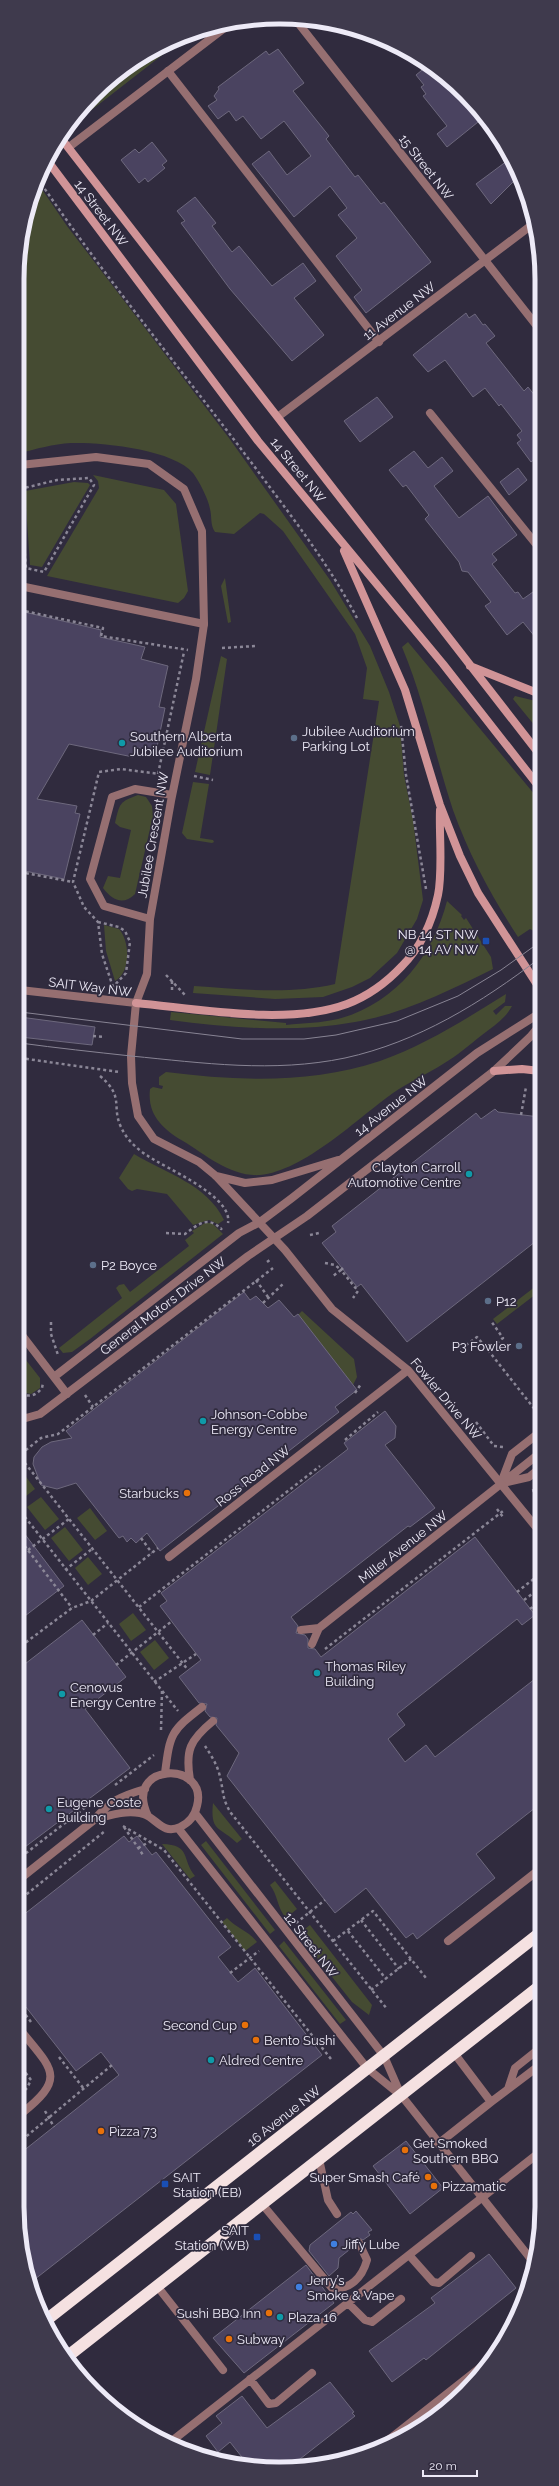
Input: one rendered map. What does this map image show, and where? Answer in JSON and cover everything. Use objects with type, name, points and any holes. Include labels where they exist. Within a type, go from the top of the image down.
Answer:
[{"type":"highway","name":"16 Avenue NW","points":[[49,2318],[535,1937]]},
{"type":"highway","points":[[71,2354],[535,1990]]},
{"type":"main road","name":"14 Street NW","points":[[64,142],[279,416],[467,664],[535,749]]},
{"type":"main road","name":"14 Street NW","points":[[51,165],[258,441],[341,543],[443,664],[535,782]]},
{"type":"main road","points":[[341,543],[405,690],[440,805],[478,893],[535,981]]},
{"type":"main road","points":[[467,664],[509,683],[535,692]]},
{"type":"main road","points":[[136,1003],[276,1015],[310,1012],[348,1004],[386,983],[417,951],[430,926],[438,893],[440,805]]},
{"type":"main road","points":[[494,1072],[522,1069],[535,1070]]},
{"type":"street","name":"15 Street NW","points":[[300,25],[535,324]]},
{"type":"street","points":[[69,147],[220,31]]},
{"type":"street","points":[[168,71],[379,342]]},
{"type":"street","name":"11 Avenue NW","points":[[279,416],[485,262],[529,227]]},
{"type":"street","points":[[430,413],[535,543]]},
{"type":"street","name":"Jubilee Crescent NW","points":[[24,465],[96,457],[149,464],[184,489],[202,531],[204,624],[196,679],[172,795],[150,919],[147,974],[136,1003]]},
{"type":"street","points":[[24,587],[204,624]]},
{"type":"street","points":[[150,919],[104,906],[90,878],[112,797],[135,789],[172,795]]},
{"type":"street","name":"SAIT Way NW","points":[[24,990],[136,1003],[132,1074],[138,1116],[154,1139],[199,1162],[216,1176],[275,1238]]},
{"type":"street","name":"14 Avenue NW","points":[[260,1222],[343,1159],[477,1053],[535,1016]]},
{"type":"street","points":[[275,1238],[494,1072],[535,1030]]},
{"type":"street","name":"SAIT Way NW","points":[[216,1176],[245,1183],[272,1180],[343,1159]]},
{"type":"street","name":"General Motors Drive NW","points":[[54,1377],[239,1233],[260,1222]]},
{"type":"street","name":"Fowler Drive NW","points":[[275,1238],[332,1309],[408,1370],[535,1526]]},
{"type":"street","name":"General Motors Drive NW","points":[[24,1417],[40,1414],[248,1256],[275,1238]]},
{"type":"street","points":[[24,1338],[67,1394]]},
{"type":"street","name":"Ross Road NW","points":[[169,1557],[408,1370]]},
{"type":"street","points":[[500,1484],[512,1454],[535,1436]]},
{"type":"street","points":[[500,1484],[535,1457]]},
{"type":"street","points":[[500,1484],[529,1476],[535,1472]]},
{"type":"street","name":"Miller Avenue NW","points":[[312,1644],[319,1628],[488,1497],[500,1484]]},
{"type":"street","points":[[301,1630],[319,1628]]},
{"type":"street","points":[[165,1773],[172,1733],[178,1726],[202,1707]]},
{"type":"street","points":[[190,1780],[174,1772],[165,1773],[150,1781],[145,1789],[144,1808],[148,1816],[163,1827],[170,1829],[178,1828],[189,1820],[195,1813],[198,1796],[190,1780],[188,1766],[190,1746],[201,1731],[213,1721]]},
{"type":"street","points":[[24,1876],[94,1820],[106,1805],[124,1795],[145,1789]]},
{"type":"street","points":[[94,1820],[126,1813],[148,1816]]},
{"type":"street","name":"12 Street NW","points":[[195,1813],[384,2056],[401,2095],[438,2144],[530,2258]]},
{"type":"street","name":"12 Street NW","points":[[178,1828],[367,2068],[401,2095]]},
{"type":"street","points":[[448,1942],[535,1873]]},
{"type":"street","points":[[24,2034],[43,2058],[50,2071],[51,2080],[45,2094],[24,2111]]},
{"type":"street","points":[[508,2089],[515,2068],[535,2052]]},
{"type":"street","points":[[454,2053],[491,2102]]},
{"type":"street","points":[[438,2144],[535,2069]]},
{"type":"street","points":[[174,2439],[535,2156]]},
{"type":"street","points":[[319,2159],[328,2200],[337,2214]]},
{"type":"street","points":[[262,2204],[332,2288],[344,2289],[357,2280],[365,2269],[367,2260],[359,2243]]},
{"type":"street","points":[[409,2255],[433,2282],[439,2283],[471,2256]]},
{"type":"street","points":[[157,2286],[223,2370]]},
{"type":"street","points":[[348,2303],[365,2320],[372,2322],[400,2299]]},
{"type":"street","points":[[250,2379],[269,2404],[276,2403],[312,2373]]},
{"type":"street","points":[[398,2433],[474,2373]]},
{"type":"path","points":[[42,185],[72,229],[278,498],[337,584],[360,624]]},
{"type":"path","points":[[24,488],[57,480],[89,478],[94,485],[44,572],[26,568],[24,543]]},
{"type":"path","points":[[24,611],[103,628],[101,636],[184,652],[158,774]]},
{"type":"path","points":[[222,648],[256,646]]},
{"type":"path","points":[[401,723],[406,775],[415,819],[425,895]]},
{"type":"path","points":[[194,776],[213,780]]},
{"type":"path","points":[[24,873],[73,882]]},
{"type":"path","points":[[425,889],[430,890]]},
{"type":"path","points":[[98,922],[120,927],[130,942],[126,973],[113,988]]},
{"type":"path","points":[[166,975],[184,994],[190,996]]},
{"type":"path","points":[[172,980],[172,990]]},
{"type":"path","points":[[93,1036],[105,1037]]},
{"type":"path","points":[[24,1059],[132,1074]]},
{"type":"path","points":[[100,1076],[108,1082],[116,1095],[120,1127],[133,1145],[148,1156],[197,1183],[216,1200],[227,1214],[229,1223],[220,1229],[213,1221],[208,1221],[199,1224],[185,1234],[166,1234]]},
{"type":"path","points":[[521,1115],[526,1087]]},
{"type":"path","points":[[310,1235],[318,1233]]},
{"type":"path","points":[[267,1262],[271,1259]]},
{"type":"path","points":[[325,1263],[342,1269],[358,1291],[353,1298]]},
{"type":"path","points":[[24,1452],[41,1438],[58,1434],[273,1268]]},
{"type":"path","points":[[333,1276],[342,1269]]},
{"type":"path","points":[[256,1280],[268,1297]]},
{"type":"path","points":[[263,1303],[284,1283]]},
{"type":"path","points":[[488,1350],[503,1338],[491,1321]]},
{"type":"path","points":[[51,1322],[51,1334],[58,1355]]},
{"type":"path","points":[[461,1349],[477,1337],[535,1410]]},
{"type":"path","points":[[352,1395],[361,1384]]},
{"type":"path","points":[[24,1395],[32,1396],[40,1390]]},
{"type":"path","points":[[85,1394],[93,1407]]},
{"type":"path","points":[[345,1440],[379,1411]]},
{"type":"path","points":[[476,1422],[494,1446],[503,1447]]},
{"type":"path","points":[[24,1462],[188,1670]]},
{"type":"path","points":[[138,1607],[320,1466]]},
{"type":"path","points":[[535,1485],[533,1488],[535,1498]]},
{"type":"path","points":[[497,1509],[501,1512],[503,1517]]},
{"type":"path","points":[[319,1653],[501,1512]]},
{"type":"path","points":[[24,1516],[65,1570],[180,1714],[176,1717]]},
{"type":"path","points":[[28,1550],[69,1519]]},
{"type":"path","points":[[141,1538],[152,1553]]},
{"type":"path","points":[[24,1545],[72,1608]]},
{"type":"path","points":[[24,1644],[72,1608],[91,1601],[159,1548]]},
{"type":"path","points":[[65,1570],[92,1549]]},
{"type":"path","points":[[517,1592],[535,1578]]},
{"type":"path","points":[[524,1600],[535,1592]]},
{"type":"path","points":[[530,1608],[535,1604]]},
{"type":"path","points":[[116,1665],[172,1621]]},
{"type":"path","points":[[93,1635],[108,1623]]},
{"type":"path","points":[[154,1682],[196,1654]]},
{"type":"path","points":[[162,1692],[160,1713],[162,1734],[165,1730]]},
{"type":"path","points":[[202,1740],[212,1756],[220,1777],[224,1801],[387,2009]]},
{"type":"path","points":[[109,1789],[149,1759],[158,1749]]},
{"type":"path","points":[[24,1855],[90,1804]]},
{"type":"path","points":[[118,1826],[122,1826],[152,1840],[164,1850],[332,2059]]},
{"type":"path","points":[[122,1826],[143,1855]]},
{"type":"path","points":[[24,1896],[107,1830]]},
{"type":"path","points":[[138,1848],[152,1840]]},
{"type":"path","points":[[292,1926],[325,1900]]},
{"type":"path","points":[[333,1941],[348,1931],[373,1910],[426,1978]]},
{"type":"path","points":[[361,1920],[399,1969]]},
{"type":"path","points":[[348,1931],[386,1979]]},
{"type":"path","points":[[230,1973],[265,1946]]},
{"type":"path","points":[[371,1990],[411,1959]]},
{"type":"path","points":[[24,2138],[112,2065]]},
{"type":"path","points":[[24,2071],[31,2080],[28,2088],[24,2091]]},
{"type":"path","points":[[45,2111],[48,2119],[54,2127]]},
{"type":"green space","points":[[172,47],[82,117],[111,87],[138,67]]},
{"type":"green space","points":[[41,188],[67,226],[229,438],[330,580],[370,646],[389,692],[400,726],[404,775],[413,820],[423,900],[417,919],[397,953],[370,978],[352,987],[323,997],[275,999],[193,993],[194,986],[247,990],[282,990],[335,984],[379,701],[363,699],[367,668],[355,634],[283,531],[264,514],[260,513],[234,534],[215,532],[212,526],[211,512],[207,500],[193,473],[183,465],[170,458],[135,449],[99,444],[71,443],[24,452],[24,280],[26,246],[33,213]]},
{"type":"green space","points":[[93,475],[164,490],[176,504],[188,591],[184,598],[178,603],[47,576],[99,488],[98,481]]},
{"type":"green space","points":[[74,482],[88,483],[90,485],[42,567],[30,565],[25,491]]},
{"type":"green space","points":[[225,578],[231,622],[228,623],[221,586]]},
{"type":"green space","points":[[408,642],[535,795],[534,931],[530,929],[518,937],[490,891],[466,843],[453,810],[417,687],[402,647]]},
{"type":"green space","points":[[221,656],[227,659],[210,775],[195,772]]},
{"type":"green space","points":[[515,696],[535,701],[535,726],[513,699]]},
{"type":"green space","points":[[193,782],[209,784],[200,838],[213,840],[214,842],[212,843],[187,839],[182,833]]},
{"type":"green space","points":[[138,795],[146,797],[152,806],[153,816],[135,894],[131,898],[122,901],[110,896],[103,888],[108,876],[120,878],[131,830],[120,827],[115,823],[119,807],[127,800]]},
{"type":"green space","points":[[447,901],[462,915],[461,916],[464,920],[466,918],[491,957],[493,969],[426,1000],[373,1018],[355,1022],[309,1027],[239,1027],[170,1020],[171,1012],[286,1023],[286,1025],[338,1019],[358,1012],[377,1002],[394,990],[409,975],[432,941],[441,921]]},
{"type":"green space","points":[[104,925],[119,929],[123,934],[127,948],[124,971],[115,981],[106,951]]},
{"type":"green space","points":[[506,994],[505,1002],[493,1011],[496,1015],[505,1006],[512,1006],[503,1019],[463,1050],[437,1068],[393,1093],[330,1142],[312,1154],[277,1171],[260,1175],[249,1175],[229,1169],[219,1164],[163,1126],[154,1114],[151,1106],[150,1089],[153,1087],[162,1089],[163,1086],[159,1085],[159,1077],[166,1072],[247,1079],[301,1077],[327,1074],[354,1068],[397,1055],[460,1022]]},
{"type":"green space","points":[[134,1154],[196,1188],[217,1208],[224,1220],[218,1224],[209,1220],[193,1225],[167,1194],[137,1189],[132,1191],[128,1189],[119,1178]]},
{"type":"green space","points":[[205,1223],[212,1223],[223,1234],[90,1339],[72,1352],[63,1353],[59,1348],[122,1298],[116,1288],[119,1285],[124,1284],[130,1292],[189,1246],[185,1240],[194,1233],[192,1231]]},
{"type":"green space","points":[[535,1287],[535,1295],[497,1324],[493,1319]]},
{"type":"green space","points":[[302,1311],[354,1359],[357,1377],[353,1385],[298,1315]]},
{"type":"green space","points":[[24,1358],[40,1378],[40,1388],[31,1394],[24,1393]]},
{"type":"green space","points":[[24,1474],[35,1489],[24,1498]]},
{"type":"green space","points":[[41,1497],[59,1519],[45,1530],[27,1507]]},
{"type":"green space","points":[[90,1508],[107,1531],[95,1540],[77,1518]]},
{"type":"green space","points":[[65,1527],[83,1550],[69,1561],[51,1538]]},
{"type":"green space","points":[[88,1557],[102,1574],[88,1585],[75,1568]]},
{"type":"green space","points":[[133,1613],[146,1630],[131,1641],[119,1624]]},
{"type":"green space","points":[[155,1640],[169,1658],[154,1670],[140,1652]]},
{"type":"green space","points":[[213,1803],[242,1839],[237,1843],[215,1824],[212,1813]]},
{"type":"green space","points":[[206,1841],[275,1930],[270,1934],[201,1845]]},
{"type":"green space","points":[[162,1844],[178,1847],[182,1850],[195,1876],[190,1879]]},
{"type":"green space","points":[[275,1881],[297,1909],[286,1918],[270,1885]]},
{"type":"green space","points":[[227,1918],[254,1938],[257,1942],[245,1951],[222,1922]]},
{"type":"green space","points":[[310,1925],[372,2005],[369,2015],[352,2002],[298,1934]]},
{"type":"green space","points":[[284,1941],[346,2020],[340,2024],[279,1946]]},
{"type":"building","points":[[278,49],[304,83],[293,91],[329,136],[326,139],[355,177],[358,175],[381,204],[384,202],[431,262],[366,313],[354,297],[362,290],[336,256],[357,238],[338,215],[347,208],[330,186],[294,217],[252,164],[269,151],[287,175],[311,156],[284,121],[261,139],[243,116],[236,121],[229,111],[218,119],[208,106],[217,100],[214,96],[219,89],[218,87],[266,51],[269,55]]},
{"type":"building","points":[[424,69],[435,77],[448,87],[480,121],[447,147],[437,134],[447,126],[423,96],[426,94],[421,87],[424,85],[416,75]]},
{"type":"building","points":[[152,142],[167,161],[162,165],[165,168],[148,182],[145,178],[139,183],[121,160],[135,149],[139,153]]},
{"type":"building","points":[[506,161],[515,180],[491,204],[476,184]]},
{"type":"building","points":[[195,197],[216,223],[212,226],[232,252],[239,246],[272,286],[303,263],[316,281],[294,298],[324,335],[292,361],[230,289],[181,223],[185,221],[177,211]]},
{"type":"building","points":[[466,313],[469,318],[475,314],[483,325],[485,324],[495,336],[486,343],[524,391],[528,387],[535,396],[535,459],[531,462],[517,443],[521,440],[517,435],[522,431],[501,404],[499,406],[485,388],[473,397],[445,360],[428,372],[413,355]]},
{"type":"building","points":[[377,397],[393,417],[360,442],[344,421]]},
{"type":"building","points":[[414,451],[428,468],[442,457],[453,471],[434,486],[459,518],[488,496],[517,535],[492,554],[497,560],[492,564],[515,593],[518,592],[523,599],[535,591],[535,637],[523,622],[507,635],[485,606],[491,602],[468,572],[462,571],[459,562],[425,519],[429,515],[406,485],[403,487],[389,470]]},
{"type":"building","points":[[518,468],[527,480],[509,495],[500,482]]},
{"type":"building","name":"Southern Alberta Jubilee Auditorium","points":[[24,612],[101,630],[100,637],[145,647],[141,659],[168,666],[159,707],[165,708],[156,752],[135,747],[133,757],[69,744],[37,799],[77,806],[75,813],[80,814],[64,879],[24,871]]},
{"type":"building","points":[[24,1018],[95,1027],[92,1045],[24,1037]]},
{"type":"building","name":"Clayton Carroll Automotive Centre","points":[[495,1109],[498,1112],[535,1116],[535,1242],[407,1342],[361,1284],[357,1287],[322,1243],[336,1232],[332,1226],[476,1113],[481,1119]]},
{"type":"building","name":"Johnson-Cobbe Energy Centre","points":[[244,1292],[250,1300],[256,1296],[268,1308],[279,1300],[294,1317],[298,1314],[357,1390],[335,1407],[339,1412],[160,1551],[147,1533],[136,1543],[131,1538],[127,1542],[123,1536],[119,1538],[76,1483],[57,1489],[41,1485],[33,1464],[34,1457],[42,1447],[51,1442],[72,1438],[66,1431]]},
{"type":"building","name":"Thomas Riley Building","points":[[385,1411],[396,1426],[395,1438],[385,1445],[435,1508],[410,1527],[408,1526],[291,1617],[298,1626],[296,1633],[305,1635],[308,1639],[308,1648],[315,1649],[321,1657],[475,1537],[535,1615],[522,1625],[517,1619],[397,1714],[405,1725],[388,1739],[405,1762],[426,1745],[435,1757],[535,1679],[535,1808],[476,1854],[495,1878],[417,1939],[413,1933],[406,1938],[366,1888],[335,1913],[227,1776],[239,1753],[216,1725],[217,1718],[210,1717],[205,1711],[207,1704],[199,1703],[179,1677],[201,1660],[160,1606],[167,1601],[161,1593],[348,1449],[344,1443]]},
{"type":"building","points":[[24,1533],[64,1586],[24,1617]]},
{"type":"building","points":[[82,1620],[126,1677],[85,1709],[130,1768],[24,1848],[24,1665]]},
{"type":"building","name":"Aldred Centre","points":[[124,1836],[129,1842],[137,1836],[152,1855],[156,1852],[231,1947],[218,1957],[238,1982],[255,1968],[322,2055],[35,2279],[26,2240],[24,2206],[24,2150],[119,2075],[101,2052],[76,2071],[24,2005],[24,1914]]},
{"type":"building","points":[[406,2141],[443,2188],[410,2214],[373,2166]]},
{"type":"building","name":"Jiffy Lube","points":[[356,2211],[372,2230],[368,2232],[370,2235],[363,2240],[359,2238],[355,2240],[354,2246],[339,2258],[338,2268],[329,2276],[309,2251],[310,2245],[351,2212],[353,2214]]},
{"type":"building","points":[[489,2254],[516,2288],[426,2360],[424,2358],[392,2382],[369,2351],[435,2303],[431,2298]]},
{"type":"building","name":"Plaza 16","points":[[306,2265],[334,2303],[244,2373],[213,2338]]},
{"type":"building","points":[[330,2382],[354,2412],[352,2413],[355,2416],[298,2461],[280,2462],[244,2460],[230,2442],[218,2452],[206,2436],[222,2423],[216,2416],[242,2396],[267,2428]]},
{"type":"tram line","points":[[24,1012],[242,1039],[304,1039],[336,1035],[397,1021],[458,996],[501,970],[535,946]]},
{"type":"tram line","points":[[24,1043],[211,1064],[265,1066],[318,1063],[372,1051],[423,1031],[472,1005],[518,975],[535,962]]},
{"type":"place","name":"Jubilee Auditorium Parking Lot","points":[[294,738]]},
{"type":"place","name":"Southern Alberta Jubilee Auditorium","points":[[122,743]]},
{"type":"place","name":"NB 14 ST NW @ 14 AV NW","points":[[486,941]]},
{"type":"place","name":"Clayton Carroll Automotive Centre","points":[[469,1174]]},
{"type":"place","name":"P2 Boyce","points":[[93,1265]]},
{"type":"place","name":"P12","points":[[488,1301]]},
{"type":"place","name":"P3 Fowler","points":[[519,1346]]},
{"type":"place","name":"Johnson-Cobbe Energy Centre","points":[[203,1421]]},
{"type":"place","name":"Starbucks","points":[[187,1493]]},
{"type":"place","name":"Thomas Riley Building","points":[[317,1673]]},
{"type":"place","name":"Cenovus Energy Centre","points":[[62,1694]]},
{"type":"place","name":"Eugene Coste Building","points":[[49,1809]]},
{"type":"place","name":"Second Cup","points":[[245,2025]]},
{"type":"place","name":"Bento Sushi","points":[[256,2040]]},
{"type":"place","name":"Aldred Centre","points":[[211,2060]]},
{"type":"place","name":"Pizza 73","points":[[101,2131]]},
{"type":"place","name":"Get Smoked Southern BBQ","points":[[405,2150]]},
{"type":"place","name":"Super Smash Café","points":[[428,2177]]},
{"type":"place","name":"SAIT Station (EB)","points":[[165,2184]]},
{"type":"place","name":"Pizzamatic","points":[[434,2186]]},
{"type":"place","name":"SAIT Station (WB)","points":[[257,2237]]},
{"type":"place","name":"Jiffy Lube","points":[[334,2244]]},
{"type":"place","name":"Jerry’s Smoke & Vape","points":[[299,2287]]},
{"type":"place","name":"Sushi BBQ Inn","points":[[269,2313]]},
{"type":"place","name":"Plaza 16","points":[[280,2317]]},
{"type":"place","name":"Subway","points":[[229,2339]]}]
